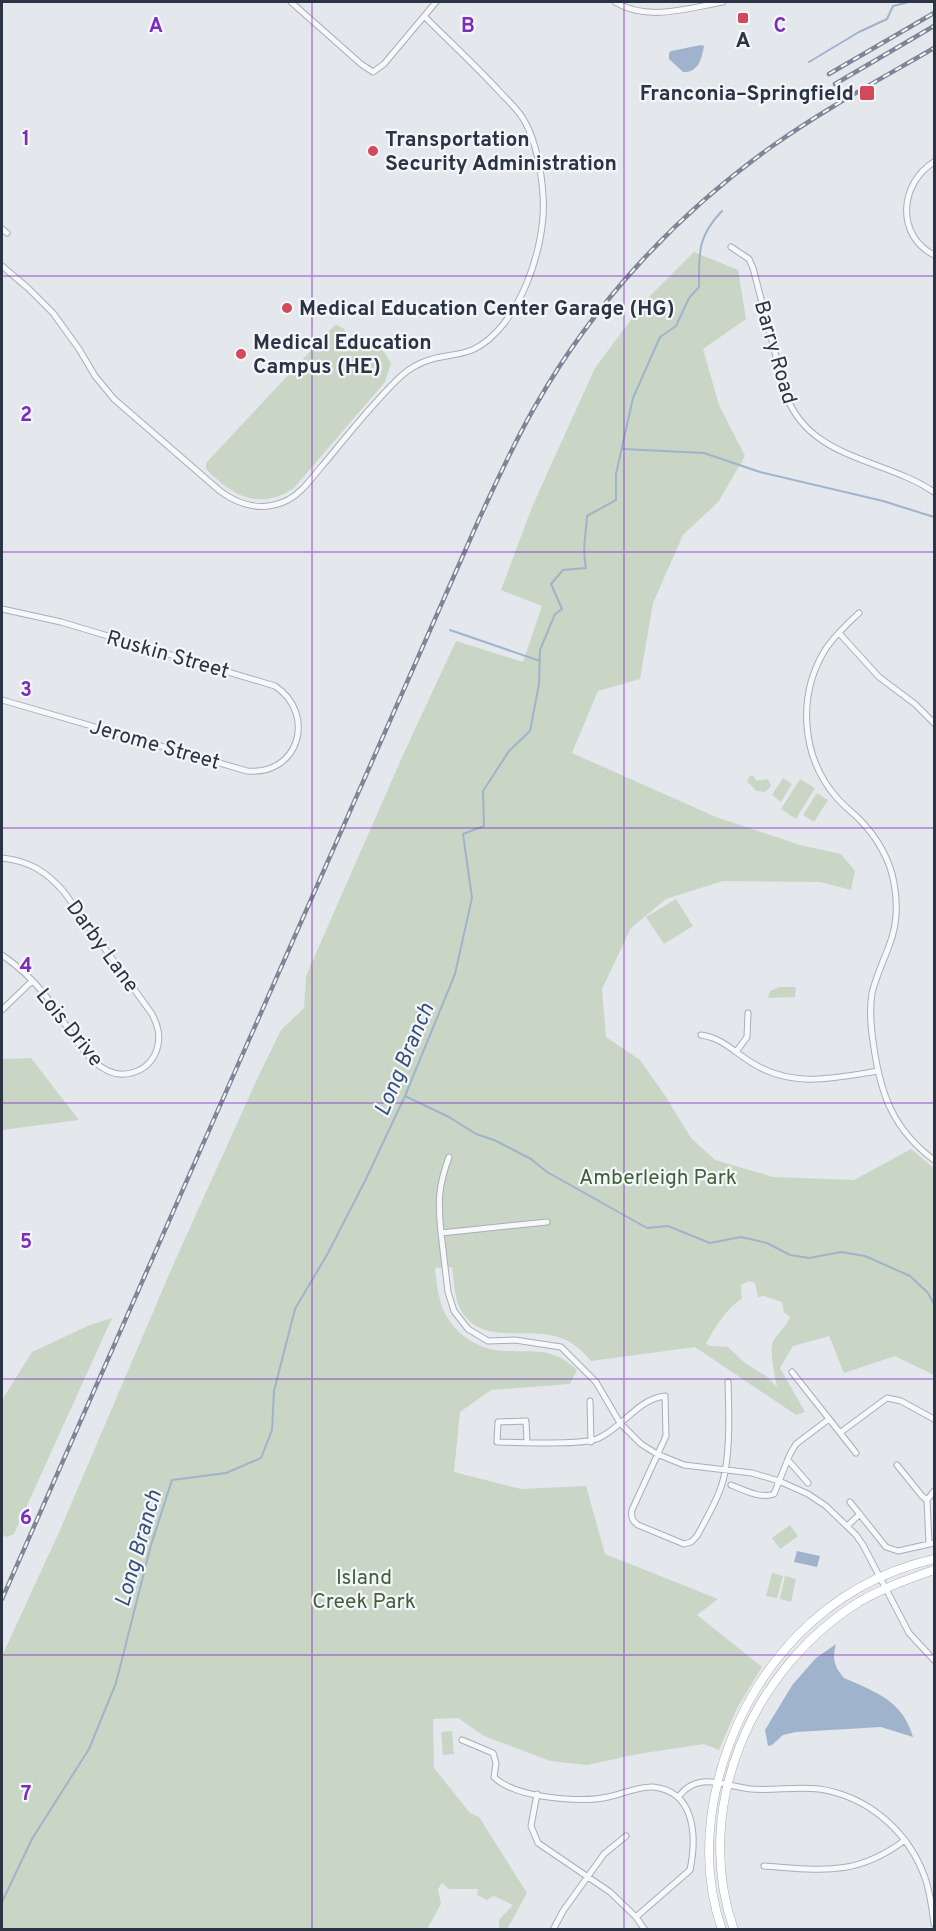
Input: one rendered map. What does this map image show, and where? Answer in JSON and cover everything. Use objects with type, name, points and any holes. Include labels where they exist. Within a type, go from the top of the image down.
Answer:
[{"type":"street","points":[[291,2],[373,72],[384,64],[436,2]]},
{"type":"street","points":[[615,2],[633,10],[650,13],[723,2]]},
{"type":"street","points":[[2,266],[53,313],[80,349],[104,389],[220,491],[233,500],[254,506],[273,505],[288,500],[306,484],[390,387],[414,366],[472,350],[488,339],[521,299],[537,248],[544,199],[537,159],[526,123],[484,75],[425,17]]},
{"type":"street","points":[[934,162],[923,170],[912,185],[906,209],[912,235],[923,248],[934,255]]},
{"type":"street","points":[[2,229],[7,233]]},
{"type":"street","name":"Barry Road","points":[[731,247],[742,252],[749,259],[753,268],[786,396],[800,422],[814,436],[832,447],[907,477],[934,492]]},
{"type":"street","name":"Ruskin Street","points":[[2,609],[61,622],[275,686],[285,693],[295,708],[299,725],[297,739]]},
{"type":"street","points":[[859,613],[825,650],[813,675],[807,700],[807,726],[812,753],[822,777],[837,798],[875,838],[894,882],[896,906],[894,929],[876,980],[870,1019],[878,1071],[888,1105],[900,1126],[916,1145],[934,1160]]},
{"type":"street","points":[[839,633],[879,677],[915,704],[934,723]]},
{"type":"street","name":"Jerome Street","points":[[2,700],[247,771],[263,770],[281,762],[293,749],[297,739]]},
{"type":"street","name":"Darby Lane","points":[[2,858],[34,866],[53,879],[152,1014],[158,1028],[159,1044],[153,1058],[146,1066]]},
{"type":"street","name":"Lois Drive","points":[[2,955],[46,996],[90,1058],[100,1068],[119,1075],[135,1072],[146,1066]]},
{"type":"street","points":[[2,1010],[32,981]]},
{"type":"street","points":[[736,1052],[747,1037],[748,1013]]},
{"type":"street","points":[[701,1035],[715,1037],[764,1069],[789,1078],[823,1080],[878,1071]]},
{"type":"street","points":[[449,1157],[441,1177],[438,1198],[442,1259],[454,1311],[468,1329],[488,1341],[515,1340],[561,1347],[596,1382],[620,1423],[641,1444],[657,1454],[684,1465],[752,1473],[779,1481],[808,1494],[826,1506],[863,1545],[909,1633],[934,1660]]},
{"type":"street","points":[[441,1233],[547,1222]]},
{"type":"street","points":[[792,1372],[856,1453]]},
{"type":"street","points":[[527,1442],[526,1421],[498,1422],[497,1442],[527,1442],[591,1442],[603,1437],[653,1397],[665,1396],[666,1436],[631,1515],[633,1522],[638,1525],[684,1544],[691,1542],[697,1536],[721,1489],[725,1471],[729,1422],[729,1382]]},
{"type":"street","points":[[841,1432],[887,1398],[901,1401],[934,1419]]},
{"type":"street","points":[[590,1401],[591,1442]]},
{"type":"street","points":[[732,1485],[758,1495],[774,1494],[790,1454],[802,1438],[829,1419]]},
{"type":"street","points":[[788,1460],[808,1484]]},
{"type":"street","points":[[897,1465],[927,1500]]},
{"type":"street","points":[[850,1502],[881,1542],[892,1550],[906,1550],[932,1543],[927,1500],[934,1491]]},
{"type":"street","points":[[847,1526],[860,1514]]},
{"type":"street","points":[[722,1929],[713,1896],[709,1855],[712,1806],[726,1754],[739,1719],[755,1689],[775,1660],[823,1612],[852,1592],[880,1577],[934,1559]]},
{"type":"street","points":[[734,1929],[725,1897],[721,1856],[722,1829],[733,1764],[746,1730],[762,1699],[805,1645],[830,1623],[859,1602],[886,1588],[934,1570]]},
{"type":"street","points":[[462,1740],[493,1753],[496,1763],[494,1777],[500,1783],[537,1794],[559,1799],[580,1800],[607,1798],[650,1786],[679,1796],[690,1814],[693,1839],[690,1869],[636,1917]]},
{"type":"street","points":[[679,1796],[685,1788],[695,1782],[708,1781],[728,1786],[766,1790],[807,1788],[835,1793],[865,1805],[883,1817],[905,1840],[916,1858],[925,1876],[934,1924]]},
{"type":"street","points":[[537,1794],[531,1820],[533,1834],[538,1843],[610,1892],[645,1929]]},
{"type":"street","points":[[553,1929],[604,1854],[626,1836]]},
{"type":"street","points":[[764,1866],[822,1870],[850,1867],[878,1857],[905,1840]]},
{"type":"green space","points":[[694,252],[738,270],[746,319],[703,349],[719,405],[745,456],[719,501],[683,535],[653,603],[640,679],[598,691],[572,753],[716,817],[800,845],[841,854],[855,871],[851,890],[820,882],[723,881],[666,899],[631,928],[602,989],[606,1037],[640,1060],[691,1138],[715,1160],[773,1177],[854,1180],[911,1149],[934,1168],[934,1375],[895,1356],[844,1373],[829,1336],[793,1346],[780,1368],[805,1412],[796,1415],[695,1347],[591,1361],[576,1346],[558,1337],[545,1334],[502,1333],[476,1326],[466,1318],[458,1304],[452,1267],[435,1268],[442,1307],[447,1318],[462,1335],[493,1350],[552,1354],[577,1370],[570,1384],[491,1390],[460,1412],[454,1472],[521,1489],[586,1486],[605,1554],[718,1599],[697,1615],[762,1667],[737,1708],[719,1750],[704,1744],[638,1754],[587,1765],[550,1761],[484,1736],[458,1718],[433,1719],[434,1768],[470,1813],[479,1817],[527,1893],[507,1929],[499,1929],[499,1920],[513,1905],[494,1896],[487,1900],[477,1895],[478,1889],[449,1889],[442,1883],[438,1889],[441,1904],[427,1929],[2,1930],[2,1656],[60,1530],[174,1263],[259,1075],[281,1030],[304,1008],[306,976],[456,641],[523,662],[542,606],[501,590],[532,507],[595,368],[645,301]],"holes":[[[749,1281],[755,1283],[758,1297],[764,1296],[782,1302],[784,1312],[790,1317],[772,1346],[777,1387],[728,1347],[706,1344],[721,1319],[742,1298],[741,1285]]]},
{"type":"green space","points":[[337,325],[344,329],[348,336],[373,344],[383,351],[391,364],[385,382],[293,489],[280,496],[267,499],[245,497],[235,493],[206,469],[206,463]]},
{"type":"green space","points":[[750,776],[757,781],[768,779],[771,786],[765,792],[756,791],[747,781]]},
{"type":"green space","points":[[783,778],[792,784],[781,802],[772,795]]},
{"type":"green space","points":[[800,779],[815,788],[796,819],[781,809]]},
{"type":"green space","points":[[817,793],[828,800],[814,822],[803,815]]},
{"type":"green space","points":[[676,899],[693,926],[664,944],[646,917]]},
{"type":"green space","points":[[780,987],[796,987],[795,997],[768,998],[770,991]]},
{"type":"green space","points":[[31,1058],[79,1120],[2,1130],[2,1059]]},
{"type":"green space","points":[[112,1318],[14,1534],[6,1537],[2,1534],[2,1400],[32,1352],[90,1325]]},
{"type":"green space","points":[[790,1525],[798,1536],[780,1549],[772,1538]]},
{"type":"green space","points":[[772,1573],[783,1576],[777,1598],[766,1596]]},
{"type":"green space","points":[[785,1576],[796,1579],[791,1602],[780,1599]]},
{"type":"green space","points":[[452,1731],[454,1754],[443,1755],[441,1732]]},
{"type":"water","points":[[704,46],[700,60],[696,68],[688,72],[683,72],[669,59],[671,51]]},
{"type":"water","points":[[797,1551],[820,1556],[817,1567],[794,1562]]},
{"type":"water","points":[[836,1644],[835,1662],[844,1678],[887,1699],[903,1715],[913,1737],[881,1727],[796,1732],[783,1735],[768,1746],[765,1730],[793,1684],[816,1658]]},
{"type":"waterway","name":"Long Branch","points":[[809,62],[859,32],[887,19],[893,6],[909,2]]},
{"type":"waterway","name":"Long Branch","points":[[2,1902],[32,1839],[89,1749],[116,1683],[151,1545],[172,1480],[226,1473],[261,1458],[272,1430],[274,1391],[295,1309],[328,1253],[365,1181],[405,1096],[455,974],[472,898],[463,834],[484,826],[483,791],[509,751],[530,731],[539,684],[540,650],[555,614],[562,609],[551,584],[563,570],[586,568],[584,548],[587,516],[616,500],[616,474],[633,398],[660,337],[676,326],[689,298],[699,287],[701,246],[708,229],[722,211]]},
{"type":"waterway","points":[[623,449],[704,453],[760,472],[883,501],[934,517]]},
{"type":"waterway","points":[[450,630],[540,661]]},
{"type":"waterway","points":[[405,1096],[449,1117],[476,1134],[494,1140],[531,1159],[547,1172],[647,1228],[668,1226],[710,1243],[741,1237],[767,1243],[790,1255],[809,1258],[841,1252],[865,1256],[910,1276],[928,1293],[934,1304]]},
{"type":"railway","points":[[829,74],[934,13]]},
{"type":"railway","points":[[835,84],[934,26]]},
{"type":"railway","points":[[2,1599],[480,517],[537,403],[560,366],[611,296],[640,263],[703,201],[736,173],[791,133],[934,48]]},
{"type":"place","name":"A","points":[[743,18]]},
{"type":"place","name":"Franconia–Springfield","points":[[867,93]]},
{"type":"place","name":"Transportation Security Administration","points":[[373,151]]},
{"type":"place","name":"Medical Education Center Garage (HG)","points":[[287,308]]},
{"type":"place","name":"Medical Education Campus (HE)","points":[[241,354]]},
{"type":"park label","name":"Amberleigh Park","points":[[658,1177]]},
{"type":"park label","name":"Island Creek Park","points":[[364,1589]]}]
